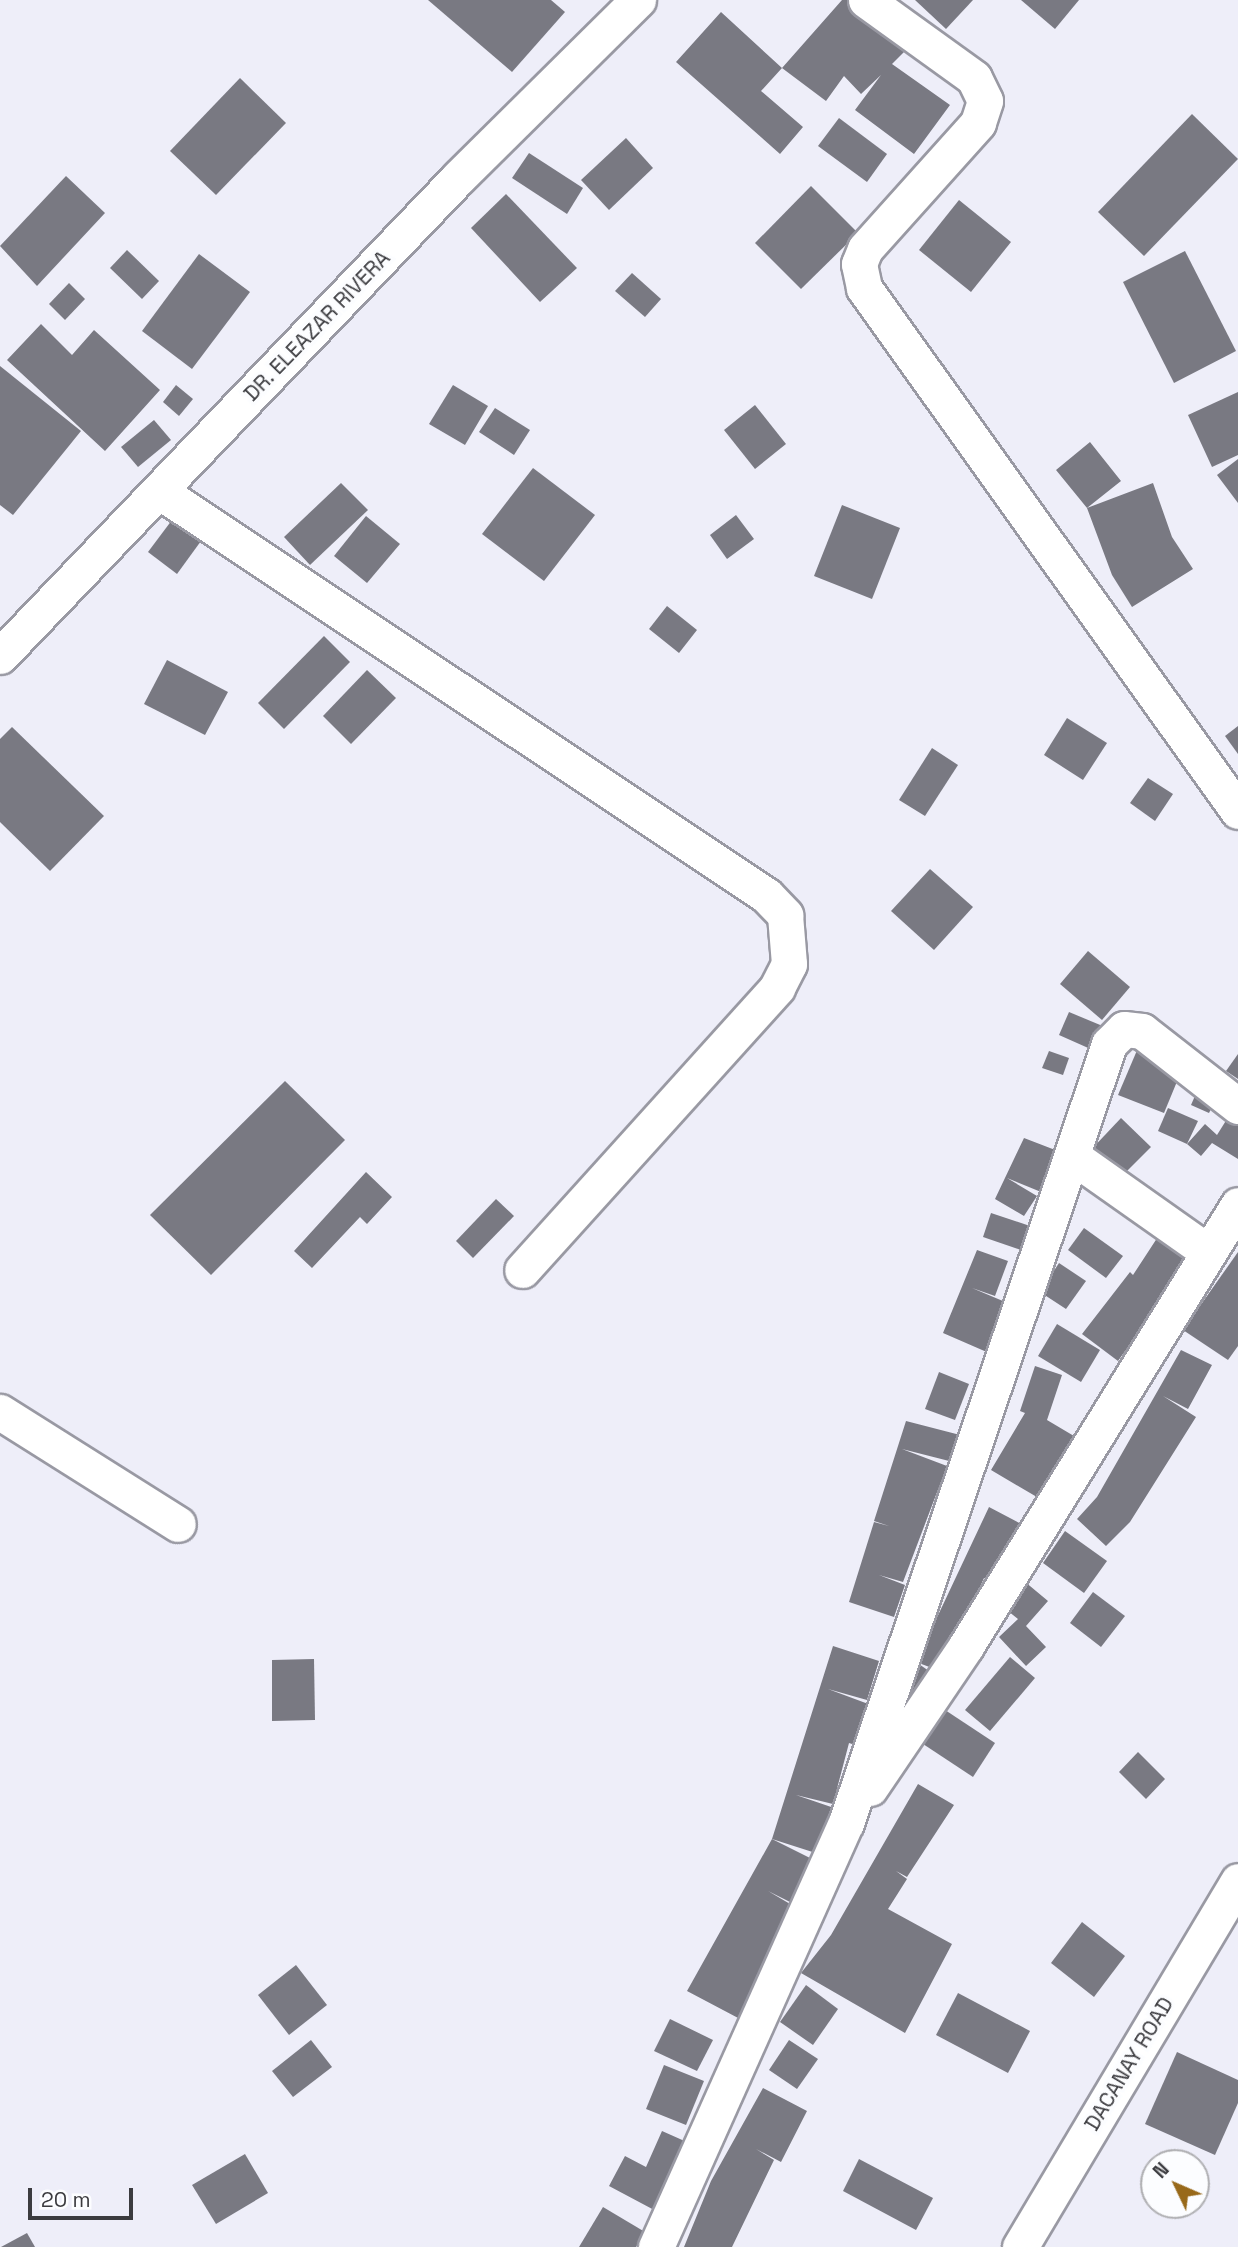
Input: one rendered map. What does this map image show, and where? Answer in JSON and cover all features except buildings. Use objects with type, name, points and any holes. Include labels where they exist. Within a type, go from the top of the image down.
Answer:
[{"type":"street","name":"DR. ELEAZAR RIVERA","points":[[0,656],[459,177],[638,0]]},
{"type":"street","points":[[866,0],[974,78],[985,101],[978,123],[865,249],[859,264],[864,288],[1238,811]]},
{"type":"street","points":[[159,491],[766,895],[785,915],[789,964],[777,988],[522,1270]]},
{"type":"street","points":[[656,2247],[846,1823],[1109,1044],[1124,1029],[1142,1031],[1238,1106]]},
{"type":"street","points":[[1072,1156],[1208,1252]]},
{"type":"street","points":[[846,1823],[966,1646],[1238,1205]]},
{"type":"street","points":[[0,1412],[178,1524]]},
{"type":"street","name":"DACANAY ROAD","points":[[1020,2247],[1238,1881]]}]
